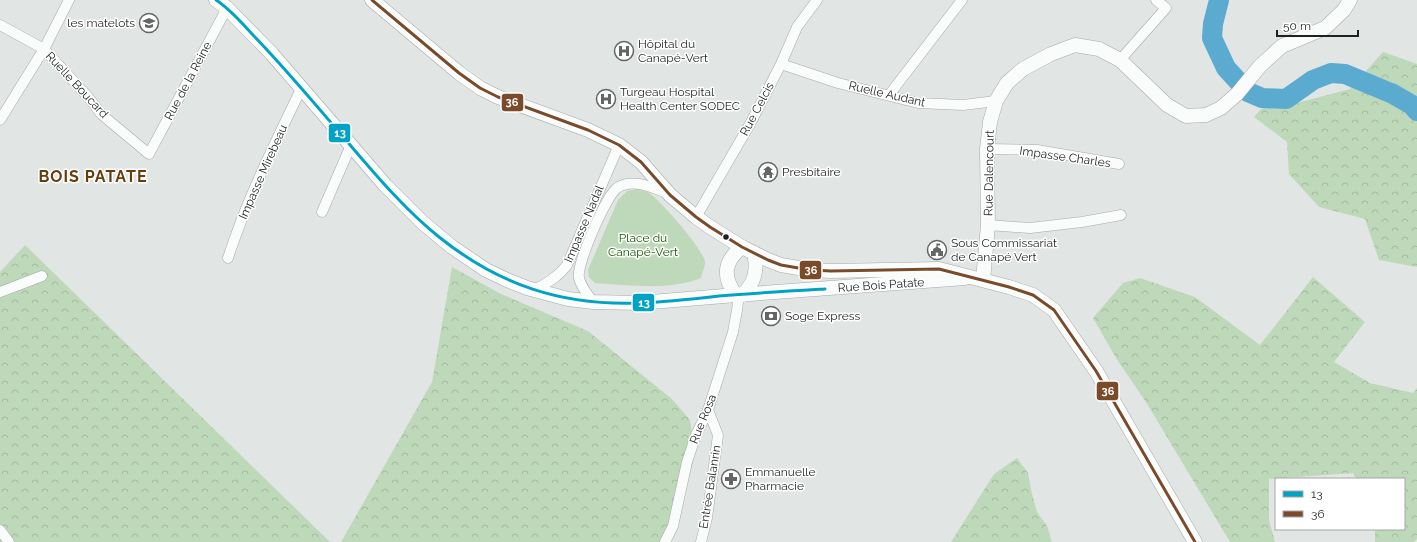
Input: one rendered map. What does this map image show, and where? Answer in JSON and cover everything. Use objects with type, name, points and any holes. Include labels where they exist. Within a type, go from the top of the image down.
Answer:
[{"type":"street","points":[[0,120],[44,49],[69,0]]},
{"type":"street","points":[[372,0],[459,73],[480,88],[498,97],[588,130],[618,145],[641,162],[670,195],[696,217],[748,250],[781,265],[810,270],[831,271],[939,269],[959,273],[969,278],[983,280],[1033,295],[1054,310],[1096,371],[1195,542]]},
{"type":"street","name":"Rue Celcis","points":[[696,217],[750,124],[781,64],[797,27],[817,0]]},
{"type":"street","points":[[889,95],[962,0]]},
{"type":"street","points":[[1120,60],[1166,8],[1156,0]]},
{"type":"street","name":"Rue Dalencourt","points":[[983,280],[988,225],[987,149],[990,122],[996,101],[1007,83],[1023,69],[1051,54],[1075,45],[1099,50],[1120,60],[1166,105],[1186,116],[1206,115],[1221,108],[1237,94],[1260,66],[1282,46],[1325,28],[1344,10],[1350,0]]},
{"type":"street","name":"Rue Bois Patate","points":[[222,3],[302,87],[385,186],[438,236],[486,270],[534,290],[568,299],[593,302],[639,303],[969,278]]},
{"type":"street","name":"Rue de la Reine","points":[[149,154],[222,3]]},
{"type":"street","name":"Ruelle Boucard","points":[[0,25],[44,49],[90,98],[101,114],[149,154]]},
{"type":"street","name":"Ruelle Audant","points":[[781,64],[838,83],[918,103],[963,105],[996,101]]},
{"type":"street","name":"Impasse Mirebeau","points":[[228,258],[236,232],[260,176],[302,87]]},
{"type":"street","points":[[322,212],[351,145]]},
{"type":"street","name":"Impasse Nadal","points":[[534,290],[555,279],[567,265],[618,145]]},
{"type":"street","name":"Impasse Charles","points":[[987,149],[1037,150],[1119,164]]},
{"type":"street","name":"Impasse Nadal","points":[[593,302],[583,288],[579,278],[579,270],[587,245],[610,196],[616,188],[626,184],[636,183],[650,186],[670,195]]},
{"type":"street","points":[[988,225],[1030,228],[1082,222],[1121,215]]},
{"type":"street","points":[[748,250],[756,262],[756,272],[754,281],[749,289],[739,295],[730,287],[726,269],[732,257],[748,250]]},
{"type":"street","points":[[0,292],[42,276]]},
{"type":"street","name":"Rue Rosa","points":[[665,542],[673,526],[687,462],[696,435],[708,410],[733,332],[739,295]]},
{"type":"street","name":"Entrée Balanrin","points":[[701,542],[707,518],[718,435],[708,410]]},
{"type":"street","points":[[0,530],[8,542]]},
{"type":"green space","points":[[1383,52],[1417,64],[1417,267],[1379,260],[1365,219],[1319,207],[1289,174],[1287,142],[1254,117],[1265,105],[1285,106],[1350,89]]},
{"type":"green space","name":"Place du Canapé-Vert","points":[[637,189],[649,193],[655,197],[690,237],[703,256],[705,262],[701,278],[675,285],[635,286],[595,283],[589,277],[588,270],[618,200],[627,191]]},
{"type":"green space","points":[[25,245],[330,542],[0,542],[0,272]]},
{"type":"green space","points":[[452,267],[501,294],[588,331],[672,399],[690,420],[695,453],[678,522],[668,542],[341,542],[432,382]]},
{"type":"green space","points":[[1313,277],[1365,322],[1334,362],[1370,383],[1413,393],[1417,388],[1417,539],[1414,542],[1375,542],[1375,530],[1405,530],[1405,478],[1356,478],[1353,473],[1269,479],[1269,520],[1275,542],[1230,542],[1146,402],[1116,358],[1093,318],[1123,283],[1140,278],[1195,297],[1260,345]]},
{"type":"green space","points":[[1017,458],[1028,473],[1037,512],[1047,526],[1052,542],[951,542],[994,474]]},
{"type":"waterway","points":[[1219,0],[1213,24],[1212,38],[1226,68],[1248,92],[1262,98],[1286,99],[1313,80],[1331,73],[1345,74],[1393,94],[1412,105],[1417,111]]},
{"type":"transit line","name":"13","points":[[216,0],[236,16],[277,60],[378,178],[414,215],[439,237],[462,254],[508,280],[558,296],[584,301],[611,303],[659,302],[732,295],[825,289]]},
{"type":"transit line","name":"36","points":[[372,0],[459,73],[480,88],[498,97],[588,130],[619,145],[641,162],[670,195],[696,217],[742,247],[768,260],[781,265],[810,270],[939,269],[1009,287],[1033,295],[1054,310],[1096,371],[1195,542]]},
{"type":"place","name":"les matelots","points":[[149,23]]},
{"type":"place","name":"Hôpital du Canapé-Vert","points":[[624,51]]},
{"type":"place","name":"Turgeau Hospital Health Center SODEC","points":[[606,99]]},
{"type":"place","name":"Presbitaire","points":[[768,172]]},
{"type":"place","name":"Sous Commissariat de Canapé Vert","points":[[937,250]]},
{"type":"place","name":"Soge Express","points":[[771,316]]},
{"type":"place","name":"Emmanuelle Pharmacie","points":[[731,479]]},
{"type":"district","name":"BOIS PATATE","points":[[93,176]]}]
